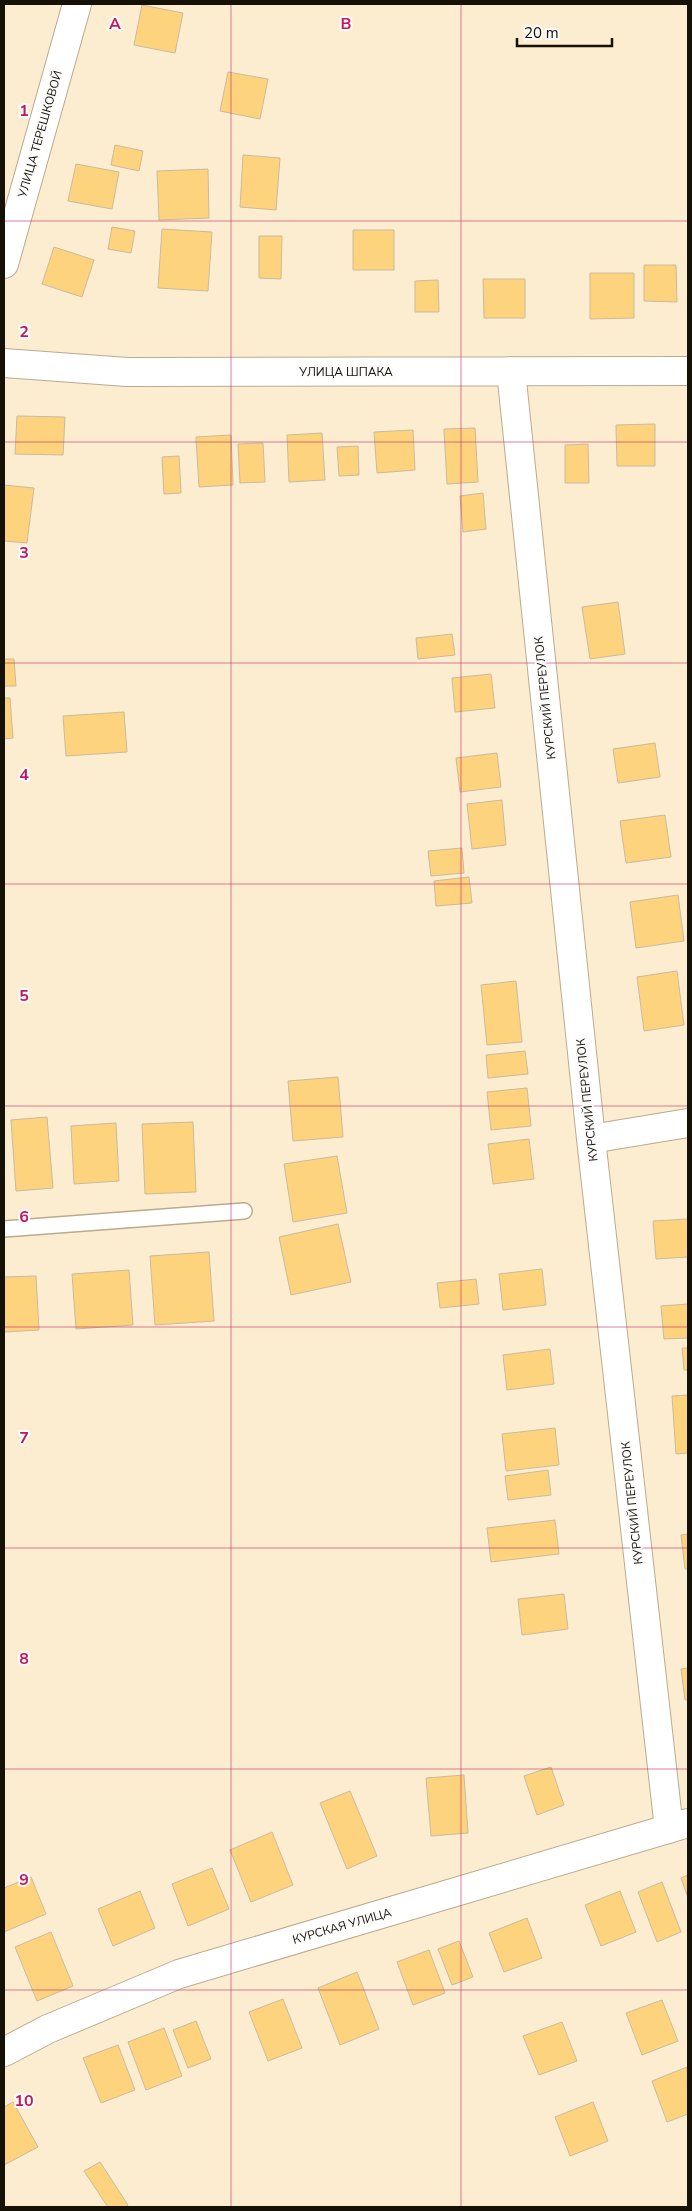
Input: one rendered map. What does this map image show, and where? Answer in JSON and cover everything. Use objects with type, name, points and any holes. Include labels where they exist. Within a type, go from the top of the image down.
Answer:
[{"type":"street","name":"УЛИЦА ТЕРЕШКОВОЙ","points":[[4,264],[77,4]]},
{"type":"street","name":"УЛИЦА ШПАКА","points":[[4,363],[127,372],[688,371]]},
{"type":"street","name":"КУРСКИЙ ПЕРЕУЛОК","points":[[511,371],[591,1139],[679,1826]]},
{"type":"street","points":[[591,1139],[688,1123]]},
{"type":"street","name":"КУРСКАЯ УЛИЦА","points":[[4,2052],[48,2029],[180,1974],[679,1826]]},
{"type":"lane","points":[[4,1228],[244,1211]]},
{"type":"building","points":[[142,5],[183,13],[175,53],[134,45]]},
{"type":"building","points":[[228,72],[268,79],[260,119],[220,111]]},
{"type":"building","points":[[115,145],[143,151],[139,171],[111,165]]},
{"type":"building","points":[[243,155],[280,158],[276,210],[240,207]]},
{"type":"building","points":[[76,164],[119,172],[112,209],[68,201]]},
{"type":"building","points":[[208,169],[209,218],[159,220],[157,171]]},
{"type":"building","points":[[112,227],[135,231],[131,253],[108,249]]},
{"type":"building","points":[[162,229],[212,232],[208,291],[158,288]]},
{"type":"building","points":[[353,230],[394,230],[394,270],[353,270]]},
{"type":"building","points":[[259,236],[282,236],[281,279],[259,278]]},
{"type":"building","points":[[54,247],[94,260],[82,297],[42,284]]},
{"type":"building","points":[[644,265],[676,265],[677,302],[644,301]]},
{"type":"building","points":[[590,273],[634,273],[634,318],[590,319]]},
{"type":"building","points":[[483,279],[525,279],[525,318],[484,318]]},
{"type":"building","points":[[438,280],[439,312],[415,312],[415,281]]},
{"type":"building","points":[[17,416],[65,417],[63,455],[15,454]]},
{"type":"building","points":[[655,424],[655,466],[617,466],[616,425]]},
{"type":"building","points":[[475,428],[478,482],[447,484],[444,429]]},
{"type":"building","points":[[413,430],[415,470],[377,473],[374,432]]},
{"type":"building","points":[[322,433],[325,480],[289,482],[287,435]]},
{"type":"building","points":[[231,435],[233,485],[199,487],[196,437]]},
{"type":"building","points":[[263,443],[265,482],[240,483],[238,444]]},
{"type":"building","points":[[588,444],[589,483],[565,483],[565,445]]},
{"type":"building","points":[[358,446],[359,475],[339,476],[337,447]]},
{"type":"building","points":[[179,456],[181,493],[164,494],[162,457]]},
{"type":"building","points":[[4,485],[34,488],[27,543],[4,541]]},
{"type":"building","points":[[483,493],[486,529],[463,532],[460,496]]},
{"type":"building","points":[[618,602],[625,654],[590,659],[582,607]]},
{"type":"building","points":[[452,634],[455,655],[418,659],[416,638]]},
{"type":"building","points":[[4,659],[14,659],[16,686],[4,686]]},
{"type":"building","points":[[491,674],[495,708],[455,712],[452,678]]},
{"type":"building","points":[[4,698],[10,698],[13,738],[4,739]]},
{"type":"building","points":[[124,712],[127,752],[66,756],[63,716]]},
{"type":"building","points":[[655,743],[660,777],[618,783],[613,749]]},
{"type":"building","points":[[497,753],[501,787],[460,792],[456,758]]},
{"type":"building","points":[[502,800],[506,845],[472,849],[467,804]]},
{"type":"building","points":[[665,815],[671,857],[626,863],[620,821]]},
{"type":"building","points":[[462,848],[464,873],[431,876],[428,851]]},
{"type":"building","points":[[469,877],[472,903],[436,906],[434,881]]},
{"type":"building","points":[[678,895],[684,941],[636,948],[630,902]]},
{"type":"building","points":[[677,971],[684,1025],[644,1031],[637,977]]},
{"type":"building","points":[[516,981],[522,1042],[487,1045],[481,985]]},
{"type":"building","points":[[525,1051],[528,1074],[488,1078],[486,1055]]},
{"type":"building","points":[[338,1077],[343,1137],[293,1141],[288,1081]]},
{"type":"building","points":[[527,1088],[531,1126],[491,1130],[487,1092]]},
{"type":"building","points":[[47,1117],[53,1188],[16,1191],[11,1120]]},
{"type":"building","points":[[193,1122],[196,1192],[145,1194],[142,1124]]},
{"type":"building","points":[[116,1123],[119,1181],[74,1184],[71,1126]]},
{"type":"building","points":[[529,1139],[534,1179],[493,1184],[488,1144]]},
{"type":"building","points":[[337,1156],[347,1213],[293,1222],[284,1164]]},
{"type":"building","points":[[688,1219],[688,1257],[656,1259],[653,1221]]},
{"type":"building","points":[[338,1224],[351,1282],[291,1295],[279,1237]]},
{"type":"building","points":[[209,1252],[214,1321],[155,1325],[150,1256]]},
{"type":"building","points":[[542,1269],[546,1305],[503,1310],[499,1274]]},
{"type":"building","points":[[129,1270],[133,1325],[76,1329],[72,1274]]},
{"type":"building","points":[[36,1276],[39,1330],[4,1332],[4,1277]]},
{"type":"building","points":[[476,1279],[479,1304],[440,1308],[437,1283]]},
{"type":"building","points":[[688,1304],[688,1338],[664,1339],[661,1306]]},
{"type":"building","points":[[682,1348],[688,1348],[688,1370],[684,1370]]},
{"type":"building","points":[[550,1349],[554,1384],[507,1390],[503,1355]]},
{"type":"building","points":[[688,1395],[688,1453],[676,1454],[672,1396]]},
{"type":"building","points":[[555,1428],[559,1465],[506,1471],[502,1434]]},
{"type":"building","points":[[548,1470],[551,1495],[508,1500],[505,1476]]},
{"type":"building","points":[[555,1520],[559,1554],[491,1562],[487,1528]]},
{"type":"building","points":[[688,1534],[688,1569],[685,1569],[681,1535]]},
{"type":"building","points":[[564,1594],[568,1629],[522,1635],[518,1599]]},
{"type":"building","points":[[688,1668],[688,1700],[685,1700],[681,1669]]},
{"type":"building","points":[[551,1767],[564,1805],[537,1815],[524,1776]]},
{"type":"building","points":[[464,1775],[468,1833],[431,1836],[426,1778]]},
{"type":"building","points":[[350,1791],[377,1856],[347,1869],[320,1803]]},
{"type":"building","points":[[272,1832],[293,1885],[251,1902],[230,1850]]},
{"type":"building","points":[[212,1868],[229,1909],[188,1926],[172,1884]]},
{"type":"building","points":[[688,1875],[688,1898],[681,1878]]},
{"type":"building","points":[[31,1877],[46,1914],[4,1932],[4,1888]]},
{"type":"building","points":[[662,1882],[681,1932],[657,1942],[638,1892]]},
{"type":"building","points":[[140,1891],[155,1928],[113,1946],[98,1909]]},
{"type":"building","points":[[620,1891],[636,1932],[601,1946],[585,1905]]},
{"type":"building","points":[[527,1918],[542,1958],[504,1972],[489,1933]]},
{"type":"building","points":[[51,1932],[73,1986],[37,2001],[15,1947]]},
{"type":"building","points":[[459,1941],[473,1977],[452,1985],[438,1949]]},
{"type":"building","points":[[429,1950],[445,1993],[413,2005],[397,1962]]},
{"type":"building","points":[[357,1972],[379,2029],[340,2045],[318,1988]]},
{"type":"building","points":[[283,1999],[302,2048],[268,2061],[249,2012]]},
{"type":"building","points":[[662,2000],[678,2041],[642,2055],[626,2013]]},
{"type":"building","points":[[196,2021],[211,2059],[188,2068],[173,2030]]},
{"type":"building","points":[[562,2022],[577,2061],[539,2075],[523,2036]]},
{"type":"building","points":[[164,2028],[182,2076],[146,2090],[128,2042]]},
{"type":"building","points":[[118,2045],[135,2090],[101,2103],[83,2058]]},
{"type":"building","points":[[687,2067],[688,2114],[667,2122],[652,2081]]},
{"type":"building","points":[[13,2102],[38,2147],[4,2165],[4,2107]]},
{"type":"building","points":[[593,2102],[608,2141],[570,2156],[555,2117]]},
{"type":"building","points":[[100,2162],[128,2205],[125,2207],[108,2207],[84,2171]]}]
